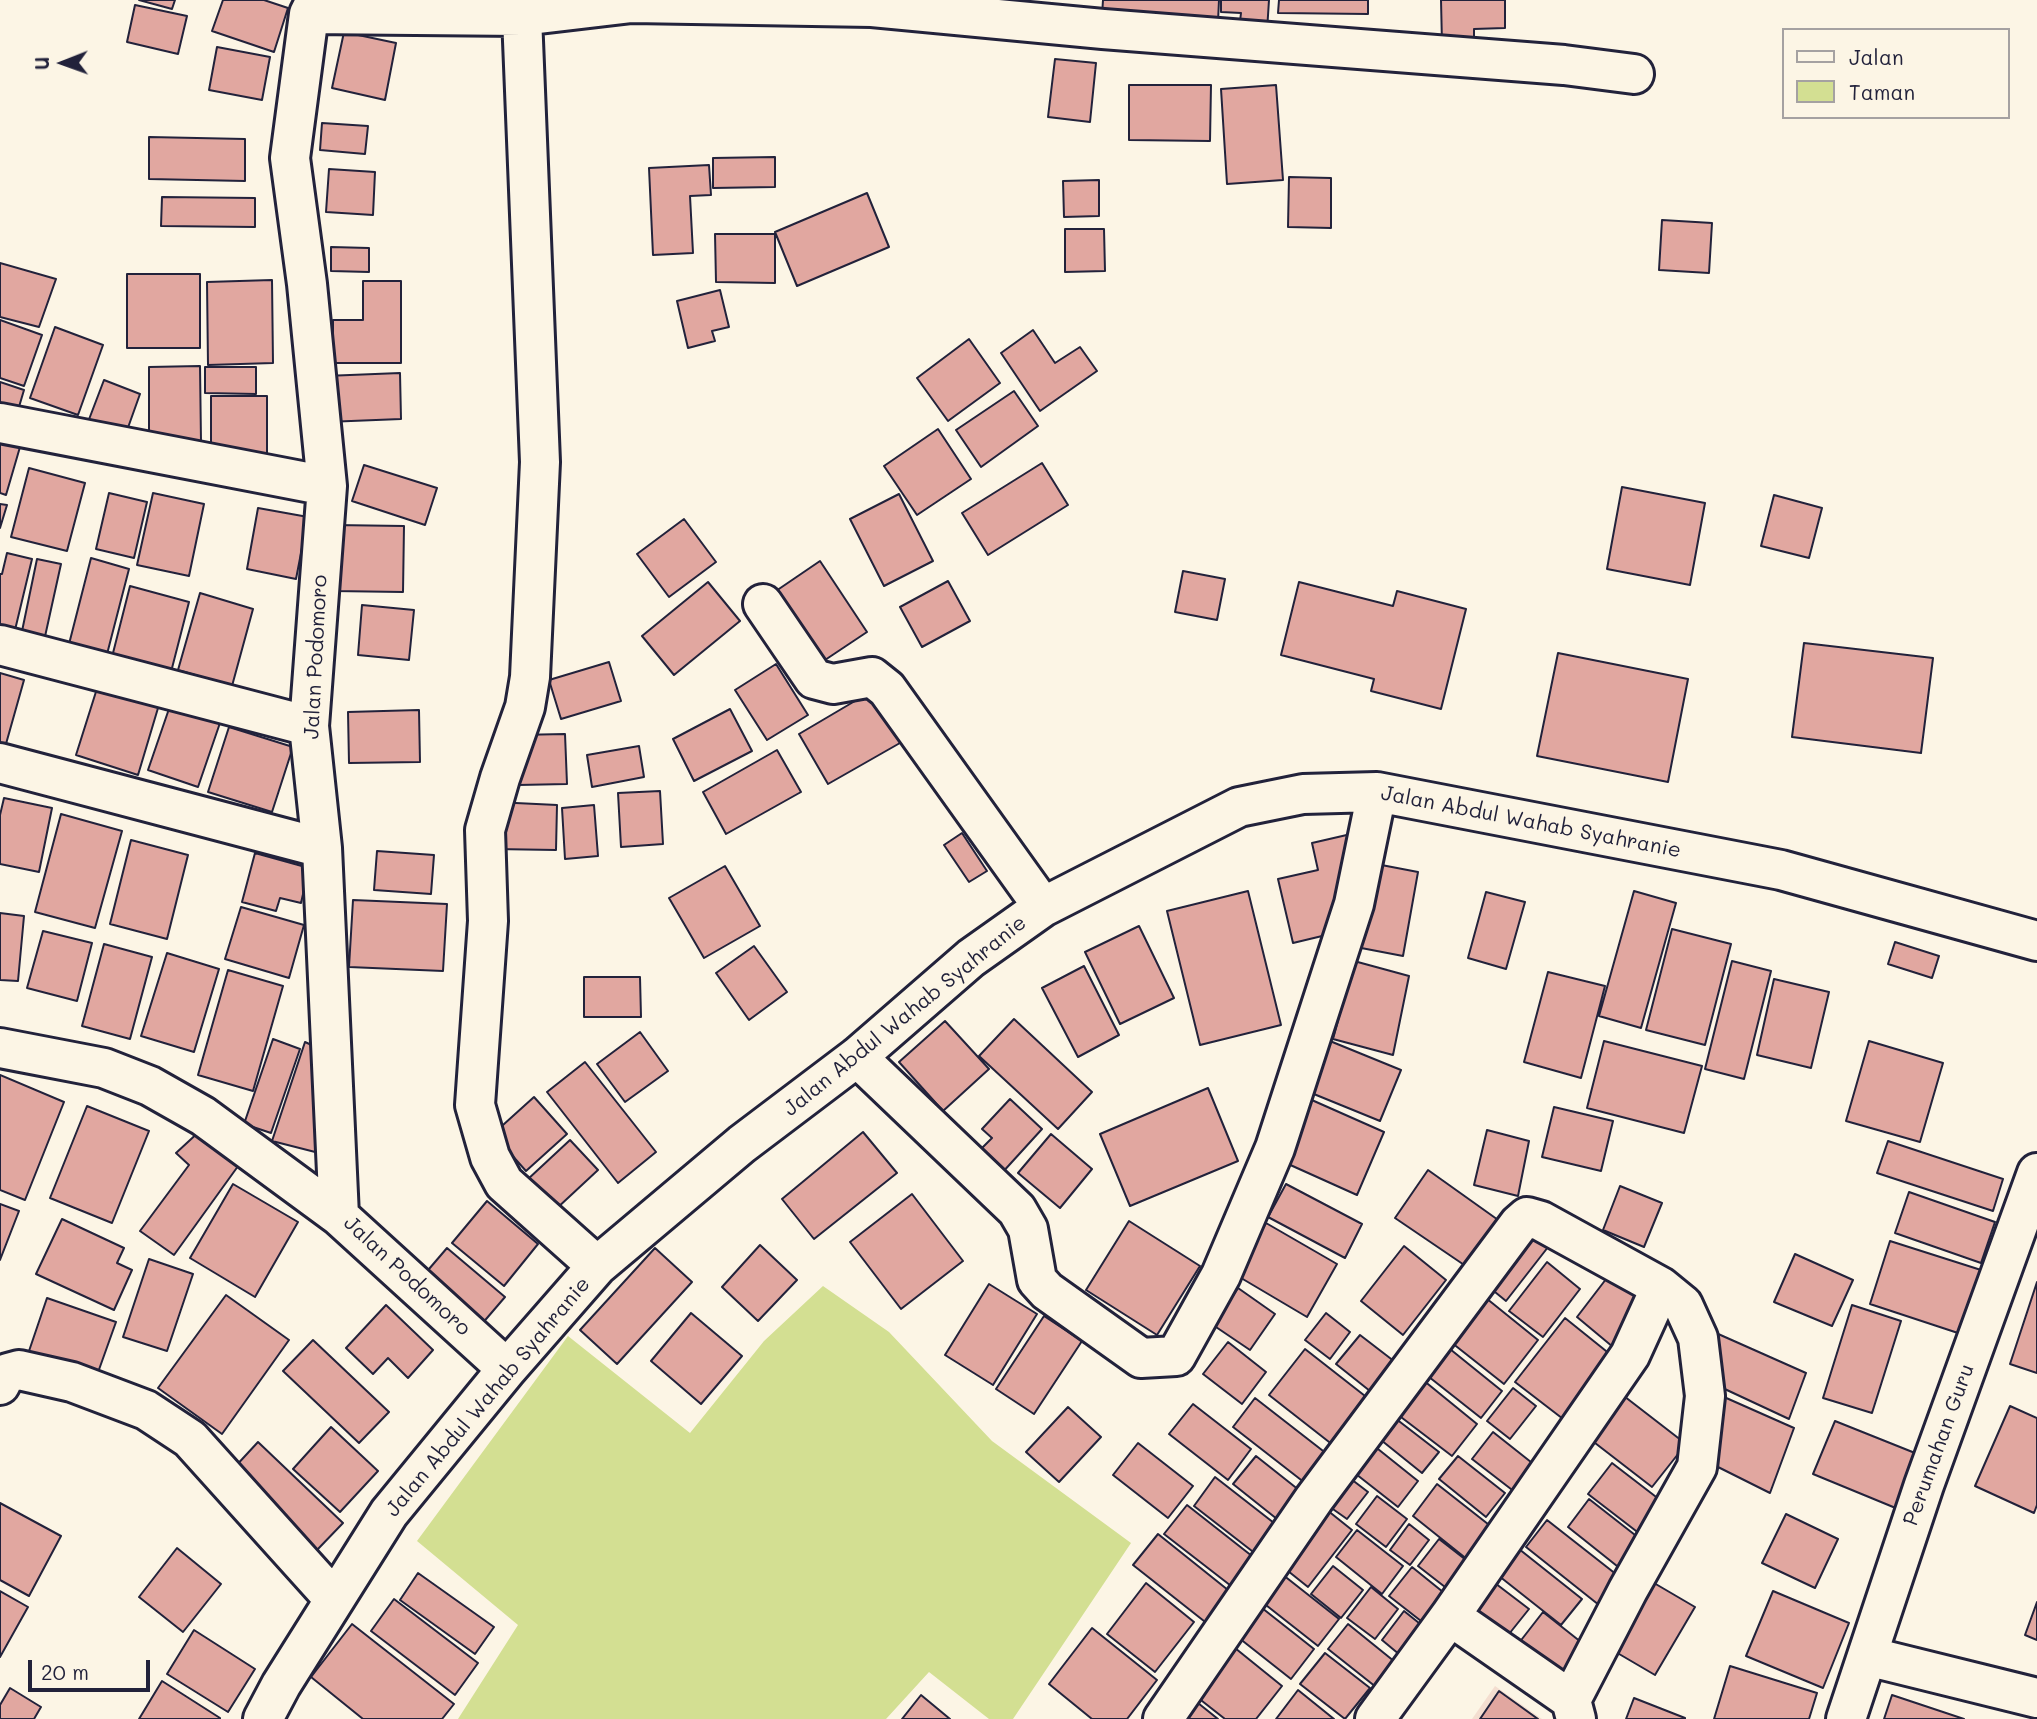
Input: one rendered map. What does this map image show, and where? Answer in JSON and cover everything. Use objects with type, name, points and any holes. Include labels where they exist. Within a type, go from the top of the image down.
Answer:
[{"type":"street","points":[[313,7],[522,16],[632,3],[872,8],[1564,65],[1633,74]]},
{"type":"street","name":"Jalan Podomoro","points":[[313,7],[290,158],[307,284],[327,486],[309,726],[322,848],[339,1216],[508,1368]]},
{"type":"street","points":[[522,16],[540,475],[530,677],[525,707],[485,830],[488,921],[475,1105],[489,1157],[503,1183],[597,1266]]},
{"type":"street","points":[[0,423],[327,486]]},
{"type":"street","points":[[763,604],[814,679],[833,684],[872,677],[887,689],[1043,907]]},
{"type":"street","points":[[0,645],[309,726]]},
{"type":"street","points":[[0,763],[322,848]]},
{"type":"street","points":[[857,1057],[1017,1210],[1028,1229],[1037,1280],[1047,1291],[1141,1357],[1176,1356],[1221,1275],[1275,1148],[1354,904],[1377,792]]},
{"type":"street","name":"Jalan Abdul Wahab Syahranie","points":[[263,1719],[281,1685],[389,1513],[508,1368],[597,1266],[742,1144],[857,1057],[971,958],[1043,907],[1239,807],[1304,794],[1377,792],[1780,870],[2037,942]]},
{"type":"street","points":[[0,1048],[104,1068],[150,1086],[203,1116],[339,1216]]},
{"type":"street","name":"Perumahan Guru","points":[[1846,1719],[1924,1485],[2037,1173]]},
{"type":"street","points":[[1163,1719],[1314,1499],[1519,1224],[1527,1217],[1541,1221],[1661,1287],[1683,1304],[1698,1338],[1704,1396],[1697,1467],[1628,1590],[1574,1709],[1450,1616]]},
{"type":"street","points":[[1375,1719],[1450,1616],[1630,1355],[1661,1287]]},
{"type":"street","points":[[0,1385],[8,1373],[19,1370],[72,1382],[146,1410],[157,1417],[190,1439],[334,1599]]},
{"type":"street","points":[[1867,1656],[2037,1698]]},
{"type":"shaded area","points":[[1495,1686],[1542,1719],[1472,1719]]},
{"type":"green space","points":[[823,1286],[889,1332],[992,1441],[1131,1543],[1013,1719],[989,1719],[929,1672],[886,1719],[458,1719],[518,1625],[417,1541],[568,1336],[690,1433],[764,1341]]},
{"type":"building","points":[[139,0],[175,0],[172,9]]},
{"type":"building","points":[[223,0],[264,0],[288,8],[274,52],[212,31]]},
{"type":"building","points":[[1103,0],[1219,0],[1218,22],[1102,16]]},
{"type":"building","points":[[1221,0],[1269,0],[1267,31],[1239,30],[1241,13],[1221,12]]},
{"type":"building","points":[[1279,0],[1368,0],[1368,14],[1278,13]]},
{"type":"building","points":[[1441,0],[1505,0],[1505,28],[1474,29],[1474,44],[1442,44]]},
{"type":"building","points":[[135,5],[187,16],[178,54],[127,42]]},
{"type":"building","points":[[344,32],[396,43],[385,100],[332,88]]},
{"type":"building","points":[[217,47],[270,57],[262,100],[209,90]]},
{"type":"building","points":[[1055,59],[1096,63],[1090,122],[1048,117]]},
{"type":"building","points":[[1129,85],[1211,85],[1210,141],[1129,140]]},
{"type":"building","points":[[1276,85],[1283,180],[1227,184],[1221,89]]},
{"type":"building","points":[[322,123],[368,126],[365,154],[320,150]]},
{"type":"building","points":[[149,137],[245,139],[245,181],[149,179]]},
{"type":"building","points":[[775,157],[775,187],[713,188],[713,158]]},
{"type":"building","points":[[709,165],[711,195],[690,196],[693,253],[653,255],[649,168]]},
{"type":"building","points":[[329,169],[375,172],[373,215],[326,212]]},
{"type":"building","points":[[1289,177],[1331,178],[1331,228],[1288,227]]},
{"type":"building","points":[[1099,180],[1099,216],[1064,217],[1063,181]]},
{"type":"building","points":[[867,193],[889,247],[797,286],[775,232]]},
{"type":"building","points":[[162,197],[255,198],[255,227],[161,226]]},
{"type":"building","points":[[1662,220],[1712,223],[1709,273],[1659,270]]},
{"type":"building","points":[[1065,229],[1104,229],[1105,271],[1065,272]]},
{"type":"building","points":[[715,234],[775,234],[775,283],[716,282]]},
{"type":"building","points":[[331,247],[369,248],[369,272],[331,271]]},
{"type":"building","points":[[0,263],[56,279],[39,327],[0,317]]},
{"type":"building","points":[[127,274],[200,274],[200,348],[127,348]]},
{"type":"building","points":[[272,280],[273,363],[208,365],[207,282]]},
{"type":"building","points":[[363,281],[401,281],[401,363],[333,363],[333,320],[363,320]]},
{"type":"building","points":[[720,290],[729,327],[712,331],[715,341],[688,348],[677,301]]},
{"type":"building","points":[[0,320],[42,335],[24,386],[0,378]]},
{"type":"building","points":[[55,327],[103,345],[78,415],[30,398]]},
{"type":"building","points":[[1033,330],[1055,363],[1080,347],[1097,371],[1040,411],[1001,353]]},
{"type":"building","points":[[969,339],[1000,383],[948,421],[917,378]]},
{"type":"building","points":[[200,366],[201,442],[149,442],[149,367]]},
{"type":"building","points":[[205,367],[256,367],[256,394],[205,393]]},
{"type":"building","points":[[400,373],[401,419],[326,422],[325,376]]},
{"type":"building","points":[[104,380],[140,394],[125,436],[88,422]]},
{"type":"building","points":[[0,382],[24,390],[16,417],[0,412]]},
{"type":"building","points":[[1014,391],[1038,426],[981,467],[956,430]]},
{"type":"building","points":[[211,396],[267,396],[267,455],[211,455]]},
{"type":"building","points":[[938,429],[971,479],[917,515],[884,466]]},
{"type":"building","points":[[0,442],[20,447],[6,495],[0,493]]},
{"type":"building","points":[[1042,463],[1068,505],[988,555],[962,513]]},
{"type":"building","points":[[364,465],[437,488],[425,525],[352,501]]},
{"type":"building","points":[[29,468],[85,483],[67,551],[11,537]]},
{"type":"building","points":[[1622,487],[1705,503],[1690,585],[1607,569]]},
{"type":"building","points":[[109,493],[147,502],[134,558],[96,549]]},
{"type":"building","points":[[153,493],[204,504],[189,576],[137,565]]},
{"type":"building","points":[[899,494],[933,561],[884,586],[850,519]]},
{"type":"building","points":[[1774,495],[1822,508],[1809,558],[1761,546]]},
{"type":"building","points":[[0,504],[7,505],[0,528]]},
{"type":"building","points":[[258,508],[308,517],[296,579],[247,569]]},
{"type":"building","points":[[684,519],[716,562],[669,597],[637,554]]},
{"type":"building","points":[[334,525],[404,526],[403,592],[333,591]]},
{"type":"building","points":[[7,553],[32,559],[15,630],[0,627],[0,574]]},
{"type":"building","points":[[91,558],[129,569],[106,658],[68,648]]},
{"type":"building","points":[[37,559],[61,564],[44,641],[21,636]]},
{"type":"building","points":[[820,561],[867,632],[819,664],[773,593]]},
{"type":"building","points":[[1183,571],[1225,579],[1217,620],[1175,612]]},
{"type":"building","points":[[948,581],[970,621],[922,647],[900,607]]},
{"type":"building","points":[[708,582],[740,621],[674,675],[642,636]]},
{"type":"building","points":[[1299,582],[1393,606],[1397,591],[1466,609],[1441,709],[1371,691],[1374,679],[1281,655]]},
{"type":"building","points":[[130,586],[189,602],[171,672],[112,657]]},
{"type":"building","points":[[200,593],[253,609],[232,686],[178,670]]},
{"type":"building","points":[[362,605],[414,610],[409,660],[358,655]]},
{"type":"building","points":[[1804,643],[1933,658],[1921,753],[1792,737]]},
{"type":"building","points":[[1558,653],[1688,679],[1668,782],[1537,756]]},
{"type":"building","points":[[609,662],[621,701],[561,719],[549,680]]},
{"type":"building","points":[[776,664],[808,715],[767,740],[735,690]]},
{"type":"building","points":[[0,673],[24,680],[4,751],[0,750]]},
{"type":"building","points":[[100,679],[161,698],[138,775],[76,755]]},
{"type":"building","points":[[877,688],[907,739],[828,784],[799,734]]},
{"type":"building","points":[[171,703],[221,720],[198,787],[148,770]]},
{"type":"building","points":[[730,709],[752,751],[694,781],[673,739]]},
{"type":"building","points":[[419,710],[420,762],[349,763],[348,712]]},
{"type":"building","points":[[229,727],[293,747],[272,812],[208,792]]},
{"type":"building","points":[[565,734],[567,784],[518,785],[517,735]]},
{"type":"building","points":[[639,746],[644,777],[592,787],[587,755]]},
{"type":"building","points":[[777,750],[801,792],[726,834],[703,792]]},
{"type":"building","points":[[660,791],[663,844],[621,847],[618,793]]},
{"type":"building","points":[[4,798],[52,808],[39,872],[0,864],[0,815]]},
{"type":"building","points":[[495,802],[557,805],[556,850],[494,849]]},
{"type":"building","points":[[594,805],[598,856],[565,859],[562,808]]},
{"type":"building","points":[[61,814],[122,831],[95,928],[35,912]]},
{"type":"building","points":[[962,833],[987,871],[969,882],[944,845]]},
{"type":"building","points":[[1351,834],[1343,931],[1293,943],[1278,879],[1318,870],[1312,843]]},
{"type":"building","points":[[131,840],[188,855],[167,939],[110,924]]},
{"type":"building","points":[[377,851],[434,855],[431,894],[374,890]]},
{"type":"building","points":[[255,853],[309,868],[301,903],[280,898],[276,911],[242,902]]},
{"type":"building","points":[[1371,863],[1418,872],[1403,956],[1356,947]]},
{"type":"building","points":[[725,866],[760,926],[704,958],[669,898]]},
{"type":"building","points":[[1248,891],[1281,1025],[1200,1045],[1167,911]]},
{"type":"building","points":[[1634,891],[1676,903],[1641,1028],[1599,1016]]},
{"type":"building","points":[[1486,892],[1525,902],[1506,969],[1468,958]]},
{"type":"building","points":[[353,900],[447,904],[443,971],[349,967]]},
{"type":"building","points":[[241,907],[304,925],[289,978],[225,959]]},
{"type":"building","points":[[0,913],[24,916],[18,981],[0,980]]},
{"type":"building","points":[[1139,926],[1174,998],[1120,1024],[1085,952]]},
{"type":"building","points":[[1672,929],[1731,944],[1705,1045],[1646,1030]]},
{"type":"building","points":[[43,931],[92,943],[77,1001],[27,988]]},
{"type":"building","points":[[1895,942],[1939,956],[1932,978],[1888,964]]},
{"type":"building","points":[[104,944],[152,957],[130,1039],[82,1026]]},
{"type":"building","points":[[754,946],[787,992],[749,1020],[716,973]]},
{"type":"building","points":[[167,953],[219,969],[194,1052],[141,1036]]},
{"type":"building","points":[[1354,961],[1409,976],[1393,1055],[1333,1039]]},
{"type":"building","points":[[1732,961],[1771,971],[1744,1079],[1705,1069]]},
{"type":"building","points":[[1084,966],[1119,1035],[1078,1057],[1042,988]]},
{"type":"building","points":[[228,970],[283,986],[253,1091],[198,1075]]},
{"type":"building","points":[[1548,972],[1605,986],[1581,1078],[1524,1062]]},
{"type":"building","points":[[584,977],[640,977],[641,1017],[584,1017]]},
{"type":"building","points":[[1774,979],[1829,992],[1811,1068],[1757,1055]]},
{"type":"building","points":[[1014,1019],[1092,1092],[1058,1129],[979,1056]]},
{"type":"building","points":[[945,1021],[989,1069],[943,1111],[899,1062]]},
{"type":"building","points":[[640,1032],[668,1071],[625,1102],[597,1064]]},
{"type":"building","points":[[273,1039],[300,1049],[271,1133],[244,1124]]},
{"type":"building","points":[[1325,1039],[1401,1070],[1380,1121],[1304,1090]]},
{"type":"building","points":[[1604,1041],[1702,1066],[1684,1133],[1587,1108]]},
{"type":"building","points":[[1869,1041],[1943,1063],[1920,1142],[1846,1121]]},
{"type":"building","points":[[305,1042],[329,1053],[323,1154],[272,1141]]},
{"type":"building","points":[[585,1062],[656,1152],[618,1183],[547,1092]]},
{"type":"building","points":[[0,1075],[64,1102],[25,1200],[0,1190]]},
{"type":"building","points":[[1208,1088],[1238,1161],[1130,1206],[1100,1134]]},
{"type":"building","points":[[534,1097],[567,1134],[526,1171],[493,1134]]},
{"type":"building","points":[[1305,1097],[1384,1132],[1357,1195],[1277,1159]]},
{"type":"building","points":[[1010,1099],[1042,1129],[1001,1174],[977,1153],[992,1138],[982,1129]]},
{"type":"building","points":[[87,1106],[149,1131],[112,1223],[50,1198]]},
{"type":"building","points":[[1554,1107],[1613,1121],[1601,1171],[1542,1157]]},
{"type":"building","points":[[202,1129],[241,1162],[174,1255],[140,1231],[189,1165],[176,1153]]},
{"type":"building","points":[[1487,1130],[1529,1141],[1518,1196],[1474,1185]]},
{"type":"building","points":[[863,1132],[897,1173],[814,1239],[782,1199]]},
{"type":"building","points":[[1051,1134],[1092,1169],[1060,1208],[1018,1173]]},
{"type":"building","points":[[570,1140],[598,1170],[555,1210],[527,1180]]},
{"type":"building","points":[[1888,1141],[2003,1179],[1993,1211],[1877,1173]]},
{"type":"building","points":[[1428,1170],[1508,1227],[1476,1273],[1395,1218]]},
{"type":"building","points":[[233,1184],[298,1222],[255,1297],[190,1258]]},
{"type":"building","points":[[1286,1184],[1362,1224],[1345,1258],[1268,1217]]},
{"type":"building","points":[[1620,1186],[1662,1203],[1644,1247],[1603,1230]]},
{"type":"building","points":[[1909,1192],[1995,1222],[1981,1263],[1895,1233]]},
{"type":"building","points":[[912,1194],[963,1261],[901,1309],[850,1242]]},
{"type":"building","points":[[487,1201],[538,1244],[504,1286],[452,1243]]},
{"type":"building","points":[[0,1204],[19,1211],[0,1260]]},
{"type":"building","points":[[62,1219],[124,1248],[117,1263],[132,1270],[114,1310],[36,1274]]},
{"type":"building","points":[[1129,1221],[1200,1266],[1157,1335],[1086,1290]]},
{"type":"building","points":[[1266,1223],[1337,1264],[1307,1317],[1236,1275]]},
{"type":"building","points":[[1529,1225],[1552,1242],[1506,1301],[1484,1283]]},
{"type":"building","points":[[1890,1241],[1981,1270],[1961,1334],[1870,1304]]},
{"type":"building","points":[[760,1245],[797,1280],[758,1321],[722,1287]]},
{"type":"building","points":[[1404,1246],[1446,1280],[1403,1335],[1361,1301]]},
{"type":"building","points":[[447,1248],[505,1297],[481,1325],[423,1276]]},
{"type":"building","points":[[655,1248],[692,1282],[617,1364],[580,1330]]},
{"type":"building","points":[[1795,1254],[1853,1280],[1832,1326],[1774,1302]]},
{"type":"building","points":[[149,1259],[193,1274],[167,1351],[123,1337]]},
{"type":"building","points":[[1547,1262],[1580,1289],[1543,1337],[1509,1311]]},
{"type":"building","points":[[1613,1270],[1650,1300],[1613,1347],[1577,1317]]},
{"type":"building","points":[[2037,1282],[2037,1373],[2010,1364]]},
{"type":"building","points":[[989,1284],[1037,1314],[993,1385],[945,1355]]},
{"type":"building","points":[[1238,1288],[1275,1314],[1250,1350],[1213,1325]]},
{"type":"building","points":[[1481,1294],[1538,1340],[1504,1384],[1447,1339]]},
{"type":"building","points":[[226,1295],[289,1340],[222,1434],[158,1388]]},
{"type":"building","points":[[47,1298],[116,1322],[96,1378],[28,1354]]},
{"type":"building","points":[[386,1305],[433,1350],[408,1378],[388,1358],[373,1374],[346,1348]]},
{"type":"building","points":[[1852,1305],[1901,1321],[1872,1413],[1823,1398]]},
{"type":"building","points":[[691,1313],[742,1356],[701,1404],[651,1361]]},
{"type":"building","points":[[1326,1313],[1350,1332],[1330,1359],[1305,1340]]},
{"type":"building","points":[[1044,1316],[1082,1341],[1034,1414],[996,1389]]},
{"type":"building","points":[[1565,1318],[1616,1359],[1567,1422],[1515,1382]]},
{"type":"building","points":[[1716,1333],[1806,1373],[1789,1419],[1714,1384]]},
{"type":"building","points":[[1360,1335],[1399,1365],[1375,1395],[1336,1364]]},
{"type":"building","points":[[313,1340],[389,1412],[359,1443],[283,1371]]},
{"type":"building","points":[[1228,1342],[1266,1372],[1242,1404],[1203,1374]]},
{"type":"building","points":[[1445,1345],[1502,1391],[1481,1418],[1424,1373]]},
{"type":"building","points":[[1305,1349],[1374,1403],[1338,1449],[1269,1395]]},
{"type":"building","points":[[1423,1380],[1477,1424],[1452,1456],[1397,1414]]},
{"type":"building","points":[[1513,1388],[1536,1406],[1510,1439],[1487,1421]]},
{"type":"building","points":[[1620,1393],[1686,1444],[1652,1487],[1586,1436]]},
{"type":"building","points":[[1715,1393],[1794,1428],[1770,1493],[1712,1464]]},
{"type":"building","points":[[1255,1398],[1327,1454],[1305,1483],[1233,1427]]},
{"type":"building","points":[[1193,1404],[1251,1449],[1228,1480],[1169,1434]]},
{"type":"building","points":[[2010,1406],[2037,1418],[2037,1505],[2034,1513],[1975,1486]]},
{"type":"building","points":[[1068,1407],[1101,1437],[1059,1482],[1026,1452]]},
{"type":"building","points":[[1391,1415],[1439,1452],[1422,1473],[1376,1436]]},
{"type":"building","points":[[1835,1421],[1920,1455],[1898,1509],[1813,1474]]},
{"type":"building","points":[[331,1427],[378,1471],[340,1512],[293,1469]]},
{"type":"building","points":[[1493,1432],[1541,1470],[1520,1496],[1472,1459]]},
{"type":"building","points":[[1368,1441],[1418,1481],[1398,1507],[1347,1467]]},
{"type":"building","points":[[258,1442],[343,1523],[317,1550],[233,1469]]},
{"type":"building","points":[[1138,1443],[1193,1486],[1168,1518],[1113,1475]]},
{"type":"building","points":[[1256,1456],[1309,1498],[1287,1527],[1233,1484]]},
{"type":"building","points":[[1458,1456],[1505,1493],[1486,1517],[1439,1479]]},
{"type":"building","points":[[1612,1463],[1664,1503],[1640,1534],[1588,1494]]},
{"type":"building","points":[[1215,1477],[1283,1530],[1261,1558],[1194,1506]]},
{"type":"building","points":[[1351,1479],[1368,1492],[1347,1519],[1330,1507]]},
{"type":"building","points":[[1437,1484],[1493,1528],[1468,1560],[1413,1516]]},
{"type":"building","points":[[1377,1496],[1407,1519],[1386,1547],[1356,1524]]},
{"type":"building","points":[[1589,1499],[1644,1542],[1622,1570],[1568,1527]]},
{"type":"building","points":[[0,1503],[61,1536],[29,1596],[0,1580]]},
{"type":"building","points":[[1187,1505],[1257,1560],[1235,1589],[1164,1534]]},
{"type":"building","points":[[1327,1510],[1352,1530],[1308,1587],[1283,1567]]},
{"type":"building","points":[[1786,1514],[1838,1539],[1815,1588],[1762,1563]]},
{"type":"building","points":[[1547,1520],[1626,1582],[1604,1609],[1526,1547]]},
{"type":"building","points":[[1409,1524],[1429,1540],[1410,1565],[1390,1550]]},
{"type":"building","points":[[1357,1530],[1403,1566],[1382,1594],[1336,1557]]},
{"type":"building","points":[[1158,1534],[1233,1594],[1209,1625],[1133,1565]]},
{"type":"building","points":[[1439,1539],[1475,1567],[1454,1594],[1418,1566]]},
{"type":"building","points":[[177,1548],[221,1584],[183,1632],[139,1597]]},
{"type":"building","points":[[1519,1549],[1582,1599],[1561,1625],[1499,1576]]},
{"type":"building","points":[[1333,1566],[1363,1590],[1341,1618],[1311,1594]]},
{"type":"building","points":[[1412,1567],[1443,1592],[1421,1621],[1389,1596]]},
{"type":"building","points":[[1278,1571],[1339,1619],[1318,1646],[1257,1598]]},
{"type":"building","points":[[418,1573],[494,1627],[475,1654],[400,1600]]},
{"type":"building","points":[[1487,1577],[1529,1609],[1501,1644],[1461,1612]]},
{"type":"building","points":[[1146,1583],[1194,1622],[1155,1672],[1107,1634]]},
{"type":"building","points":[[1654,1583],[1695,1607],[1655,1675],[1614,1651]]},
{"type":"building","points":[[1371,1587],[1398,1609],[1375,1639],[1347,1618]]},
{"type":"building","points":[[0,1591],[28,1607],[0,1657]]},
{"type":"building","points":[[1773,1591],[1849,1623],[1823,1688],[1746,1656]]},
{"type":"building","points":[[394,1599],[478,1663],[455,1695],[371,1631]]},
{"type":"building","points":[[2037,1602],[2037,1640],[2025,1635]]},
{"type":"building","points":[[1262,1608],[1314,1649],[1291,1679],[1239,1638]]},
{"type":"building","points":[[1404,1611],[1429,1631],[1406,1660],[1382,1640]]},
{"type":"building","points":[[1543,1612],[1586,1646],[1558,1682],[1515,1648]]},
{"type":"building","points":[[352,1624],[454,1704],[442,1719],[363,1719],[311,1677]]},
{"type":"building","points":[[1348,1624],[1400,1666],[1381,1691],[1328,1649]]},
{"type":"building","points":[[1092,1628],[1157,1680],[1127,1719],[1092,1719],[1049,1684]]},
{"type":"building","points":[[194,1630],[255,1669],[228,1712],[167,1674]]},
{"type":"building","points":[[1235,1648],[1282,1686],[1256,1719],[1225,1719],[1197,1697]]},
{"type":"building","points":[[1325,1653],[1370,1688],[1345,1719],[1300,1684]]},
{"type":"building","points":[[1730,1666],[1817,1693],[1809,1719],[1714,1719]]},
{"type":"building","points":[[162,1681],[220,1718],[220,1719],[139,1719]]},
{"type":"building","points":[[10,1688],[41,1707],[34,1719],[0,1719],[0,1705]]},
{"type":"building","points":[[1298,1690],[1334,1719],[1276,1719]]},
{"type":"building","points":[[1499,1691],[1538,1719],[1480,1719]]},
{"type":"building","points":[[921,1695],[950,1719],[902,1719]]},
{"type":"building","points":[[1892,1695],[1964,1719],[1884,1719]]},
{"type":"building","points":[[1634,1698],[1685,1718],[1685,1719],[1626,1719]]},
{"type":"building","points":[[1198,1703],[1218,1719],[1185,1719]]}]
